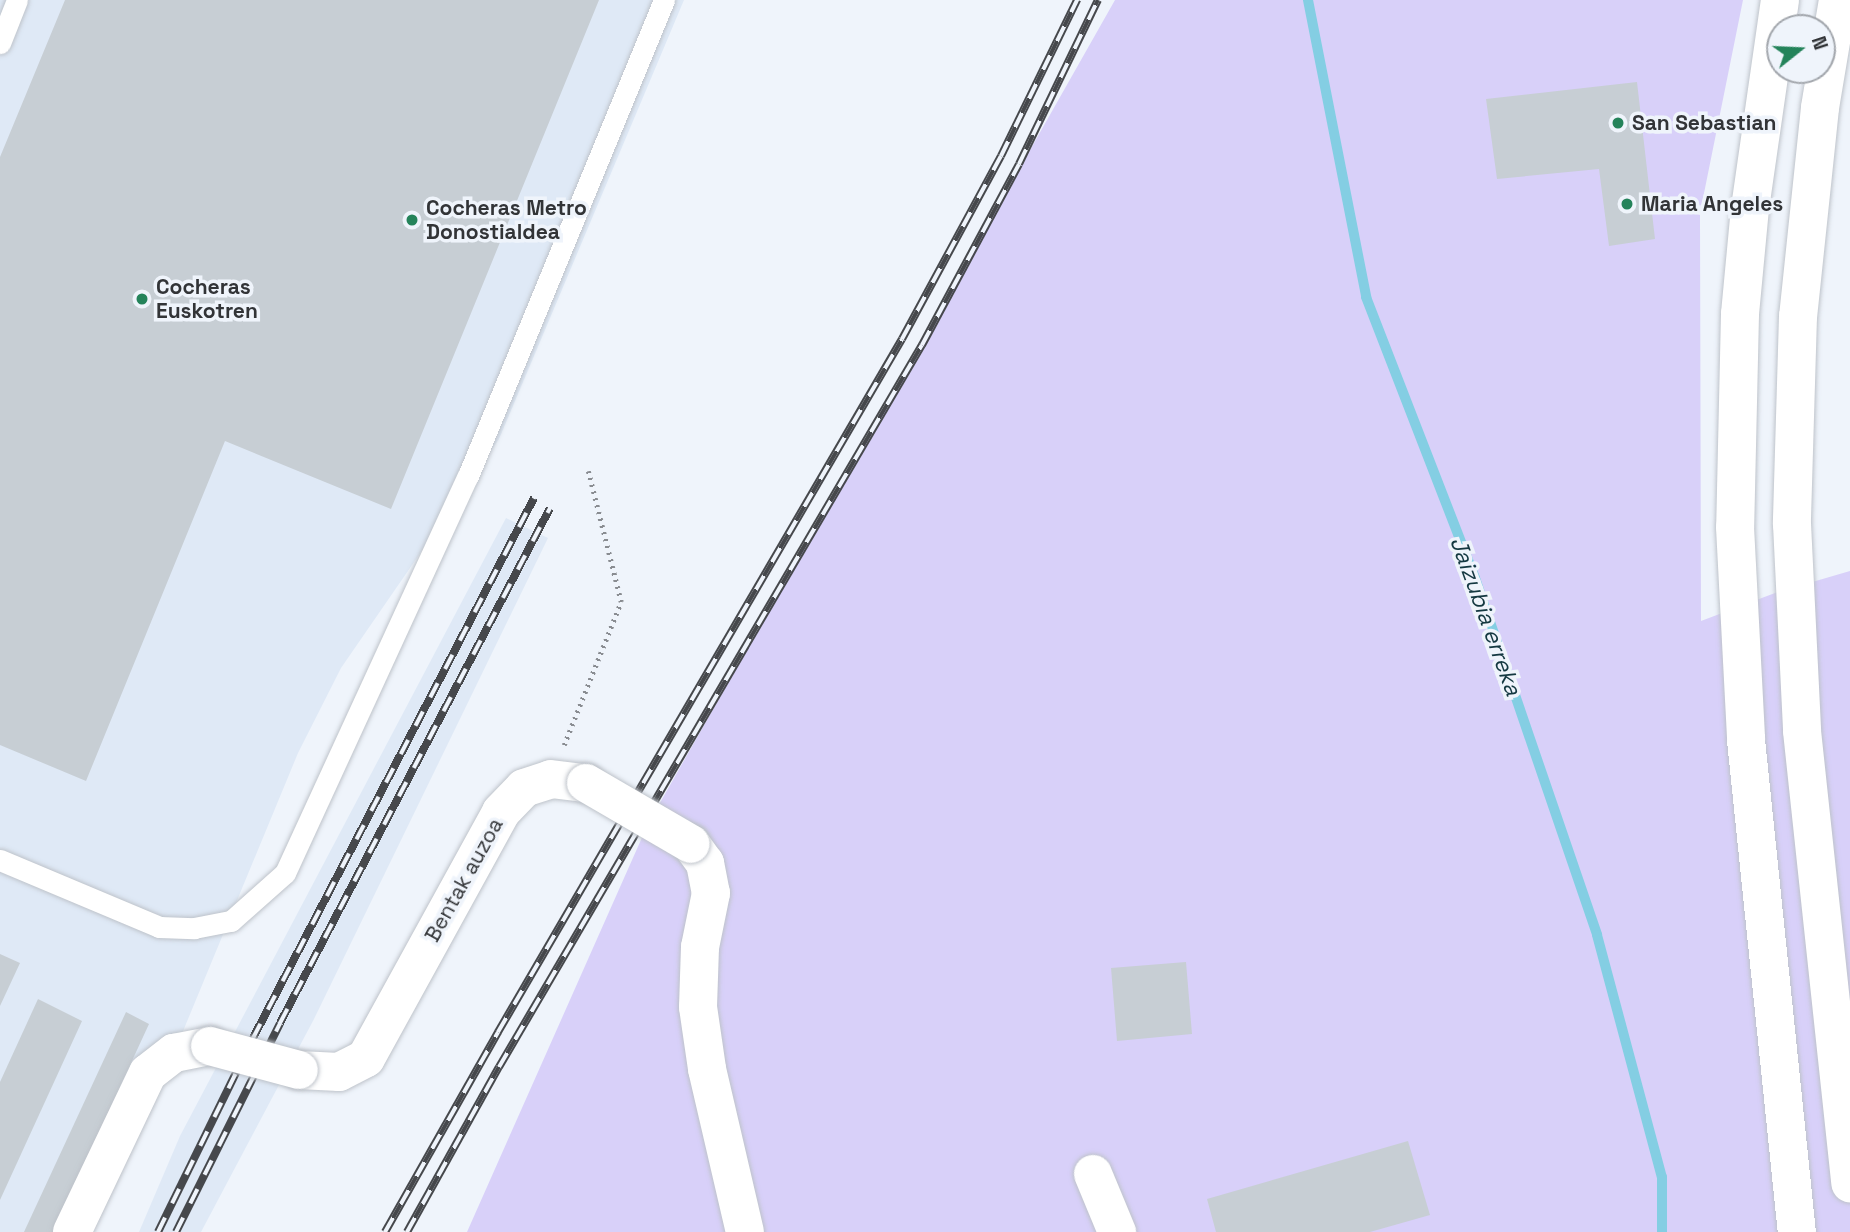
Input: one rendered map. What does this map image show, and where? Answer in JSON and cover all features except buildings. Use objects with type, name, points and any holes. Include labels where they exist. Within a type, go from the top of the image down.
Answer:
[{"type":"main road","points":[[1780,0],[1763,101],[1741,301],[1735,421],[1735,527],[1746,740],[1797,1232]]},
{"type":"main road","points":[[1838,0],[1820,108],[1800,290],[1793,420],[1792,524],[1802,731],[1850,1183]]},
{"type":"main road","points":[[568,781],[691,844],[705,863],[710,892],[700,947],[698,1007],[707,1069],[745,1232]]},
{"type":"main road","name":"Bentak auzoa","points":[[72,1232],[148,1073],[174,1053],[210,1046],[299,1070],[339,1072],[366,1058],[501,812],[524,788],[568,781]]},
{"type":"main road","points":[[1093,1174],[1117,1232]]},
{"type":"lane","points":[[0,43],[17,0]]},
{"type":"lane","points":[[0,860],[159,926],[194,928],[230,921],[285,873],[468,475],[664,0]]},
{"type":"path","points":[[568,781],[621,602],[588,471]]},
{"type":"shaded area","points":[[0,0],[684,0],[499,439],[341,668],[298,753],[174,1053],[73,1232],[0,1232]]},
{"type":"shaded area","points":[[1115,0],[1743,0],[1700,213],[1701,621],[1775,593],[1850,571],[1850,1232],[467,1232],[648,824]]},
{"type":"shaded area","points":[[506,518],[548,538],[314,1019],[201,1232],[139,1232],[180,1136]]},
{"type":"waterway","name":"Jaizubia erreka","points":[[1308,0],[1366,297],[1475,578],[1597,935],[1662,1177],[1662,1232]]},
{"type":"railway","points":[[385,1232],[498,1032],[902,339],[1001,156],[1077,0]]},
{"type":"railway","points":[[407,1232],[499,1067],[922,345],[1019,164],[1098,0]]},
{"type":"railway","points":[[158,1232],[253,1038],[534,498]]},
{"type":"railway","points":[[176,1232],[280,1023],[550,508]]},
{"type":"place","name":"San Sebastian","points":[[1618,123]]},
{"type":"place","name":"Maria Angeles","points":[[1627,204]]},
{"type":"place","name":"Cocheras Metro Donostialdea","points":[[412,220]]},
{"type":"place","name":"Cocheras Euskotren","points":[[142,299]]}]
